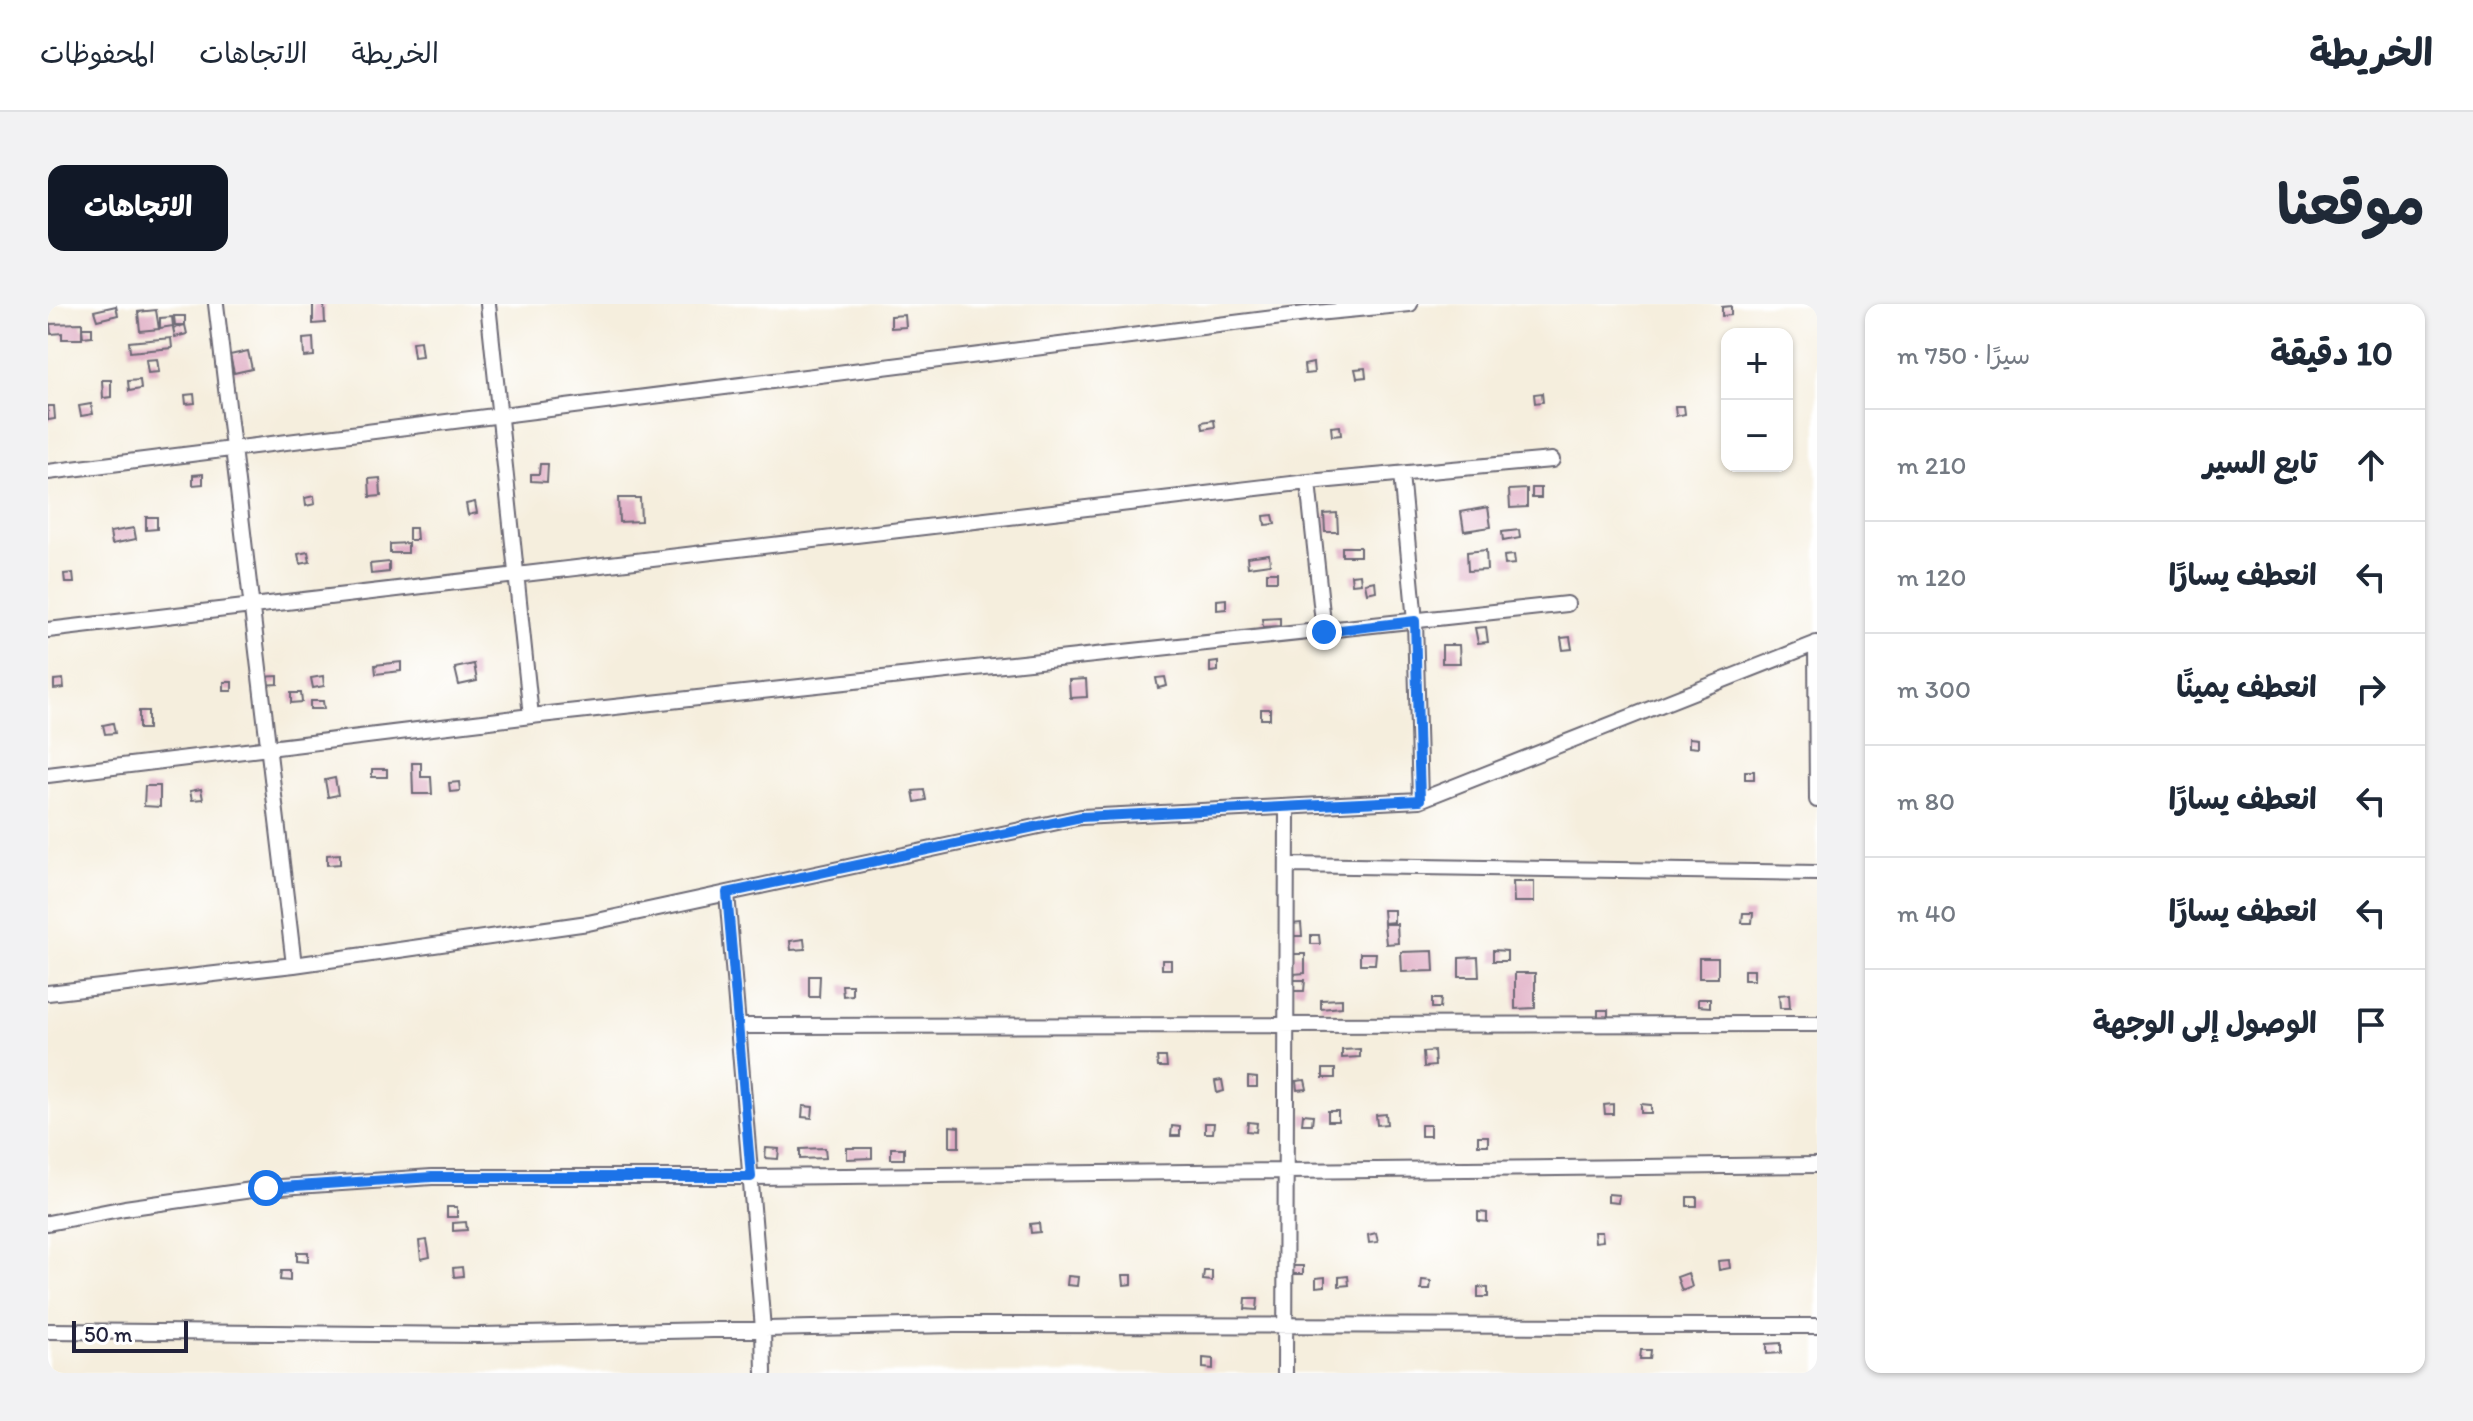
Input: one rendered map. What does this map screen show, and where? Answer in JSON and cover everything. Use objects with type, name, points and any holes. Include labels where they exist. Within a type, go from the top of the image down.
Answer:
[{"type":"street","points":[[216,304],[294,965]]},
{"type":"street","points":[[488,304],[531,716]]},
{"type":"street","points":[[48,472],[1306,314],[1410,304]]},
{"type":"street","points":[[48,630],[1308,482],[1552,460]]},
{"type":"street","points":[[1401,474],[1415,621],[1420,800]]},
{"type":"street","points":[[1308,482],[1324,632]]},
{"type":"street","points":[[48,775],[531,716],[1567,604]]},
{"type":"street","points":[[48,993],[294,965],[588,923],[1081,817],[1420,800],[1817,643],[1817,800]]},
{"type":"street","points":[[1285,1373],[1287,808]]},
{"type":"street","points":[[1287,865],[1817,873]]},
{"type":"street","points":[[727,893],[764,1373]]},
{"type":"street","points":[[738,1026],[1817,1024]]},
{"type":"street","points":[[48,1223],[195,1197],[376,1179],[1817,1165]]},
{"type":"street","points":[[48,1331],[480,1335],[954,1325],[1817,1326]]},
{"type":"building","points":[[313,304],[324,304],[325,323],[313,324]]},
{"type":"building","points":[[116,306],[118,315],[97,320],[94,311]]},
{"type":"building","points":[[1731,306],[1731,315],[1722,316],[1722,307]]},
{"type":"building","points":[[156,310],[159,329],[140,331],[138,312]]},
{"type":"building","points":[[905,315],[906,327],[891,328],[891,316]]},
{"type":"building","points":[[174,316],[185,316],[185,325],[175,325]]},
{"type":"building","points":[[172,317],[173,326],[160,328],[160,318]]},
{"type":"building","points":[[82,323],[82,339],[62,339],[62,333],[51,334],[50,324]]},
{"type":"building","points":[[185,325],[187,334],[175,337],[173,328]]},
{"type":"building","points":[[82,328],[92,328],[92,336],[83,337]]},
{"type":"building","points":[[171,338],[172,348],[130,352],[129,342]]},
{"type":"building","points":[[313,338],[314,356],[304,357],[303,339]]},
{"type":"building","points":[[420,341],[422,356],[414,357],[412,342]]},
{"type":"building","points":[[248,351],[252,369],[234,373],[230,355]]},
{"type":"building","points":[[157,359],[159,372],[148,373],[146,360]]},
{"type":"building","points":[[1313,363],[1314,373],[1305,374],[1304,365]]},
{"type":"building","points":[[1365,368],[1366,377],[1357,378],[1355,369]]},
{"type":"building","points":[[102,380],[111,380],[111,397],[103,398]]},
{"type":"building","points":[[140,380],[141,389],[129,391],[128,381]]},
{"type":"building","points":[[1542,393],[1543,402],[1535,403],[1534,394]]},
{"type":"building","points":[[194,394],[195,403],[186,404],[185,395]]},
{"type":"building","points":[[91,404],[93,414],[81,416],[79,406]]},
{"type":"building","points":[[48,406],[54,406],[55,419],[48,420]]},
{"type":"building","points":[[1675,406],[1684,406],[1685,414],[1676,416]]},
{"type":"building","points":[[1214,420],[1215,427],[1203,429],[1202,422]]},
{"type":"building","points":[[1340,426],[1341,435],[1332,436],[1331,427]]},
{"type":"building","points":[[540,464],[548,464],[547,482],[531,481],[531,474],[539,474]]},
{"type":"building","points":[[203,474],[203,484],[193,485],[193,475]]},
{"type":"building","points":[[380,478],[381,496],[370,497],[369,479]]},
{"type":"building","points":[[1532,488],[1541,488],[1541,498],[1532,498]]},
{"type":"building","points":[[1527,489],[1527,507],[1510,508],[1509,490]]},
{"type":"building","points":[[314,496],[315,504],[306,506],[305,498]]},
{"type":"building","points":[[618,498],[640,498],[641,521],[619,522]]},
{"type":"building","points":[[475,502],[477,513],[468,515],[466,504]]},
{"type":"building","points":[[1488,507],[1491,527],[1464,531],[1461,512]]},
{"type":"building","points":[[1337,513],[1338,532],[1325,532],[1324,514]]},
{"type":"building","points":[[1273,515],[1275,524],[1265,525],[1264,516]]},
{"type":"building","points":[[146,517],[157,517],[157,529],[146,530]]},
{"type":"building","points":[[134,528],[136,539],[112,544],[110,532]]},
{"type":"building","points":[[409,528],[416,528],[417,540],[409,540]]},
{"type":"building","points":[[1519,530],[1520,538],[1503,541],[1502,532]]},
{"type":"building","points":[[408,543],[408,553],[390,553],[390,544]]},
{"type":"building","points":[[1342,547],[1360,547],[1360,556],[1342,556]]},
{"type":"building","points":[[1486,550],[1487,570],[1468,571],[1467,552]]},
{"type":"building","points":[[308,552],[310,562],[300,564],[298,554]]},
{"type":"building","points":[[1269,554],[1270,564],[1248,567],[1247,557]]},
{"type":"building","points":[[1514,555],[1515,564],[1505,565],[1504,556]]},
{"type":"building","points":[[389,562],[389,572],[371,574],[370,564]]},
{"type":"building","points":[[1267,572],[1277,572],[1277,581],[1267,581]]},
{"type":"building","points":[[73,573],[74,583],[65,583],[64,574]]},
{"type":"building","points":[[1360,574],[1361,583],[1352,584],[1351,575]]},
{"type":"building","points":[[1375,581],[1376,591],[1367,593],[1365,583]]},
{"type":"building","points":[[1226,599],[1226,609],[1217,610],[1217,600]]},
{"type":"building","points":[[1280,618],[1280,626],[1263,627],[1262,619]]},
{"type":"building","points":[[1486,627],[1488,642],[1478,643],[1475,628]]},
{"type":"building","points":[[1570,637],[1572,649],[1563,650],[1561,638]]},
{"type":"building","points":[[1442,645],[1459,645],[1460,663],[1442,663]]},
{"type":"building","points":[[401,662],[401,671],[376,674],[375,665]]},
{"type":"building","points":[[1218,662],[1218,671],[1210,672],[1210,663]]},
{"type":"building","points":[[474,664],[477,681],[459,685],[455,668]]},
{"type":"building","points":[[278,676],[278,684],[261,685],[260,677]]},
{"type":"building","points":[[323,676],[324,686],[313,688],[311,678]]},
{"type":"building","points":[[1165,677],[1167,686],[1158,688],[1156,678]]},
{"type":"building","points":[[63,679],[64,688],[54,689],[54,680]]},
{"type":"building","points":[[1086,679],[1087,697],[1070,698],[1069,680]]},
{"type":"building","points":[[224,682],[232,682],[232,691],[224,691]]},
{"type":"building","points":[[291,693],[301,693],[302,702],[291,703]]},
{"type":"building","points":[[310,701],[323,701],[324,709],[310,709]]},
{"type":"building","points":[[1261,709],[1270,709],[1270,719],[1261,719]]},
{"type":"building","points":[[139,711],[148,711],[148,729],[139,729]]},
{"type":"building","points":[[113,723],[115,733],[105,734],[103,725]]},
{"type":"building","points":[[1689,738],[1698,739],[1698,748],[1689,747]]},
{"type":"building","points":[[412,763],[421,763],[421,777],[431,777],[432,794],[413,794]]},
{"type":"building","points":[[372,769],[387,769],[387,777],[372,777]]},
{"type":"building","points":[[1745,771],[1754,771],[1754,779],[1745,779]]},
{"type":"building","points":[[335,778],[338,795],[328,797],[325,780]]},
{"type":"building","points":[[459,782],[460,791],[450,792],[449,783]]},
{"type":"building","points":[[145,786],[160,786],[160,807],[144,806]]},
{"type":"building","points":[[201,789],[203,799],[192,800],[190,791]]},
{"type":"building","points":[[924,790],[926,800],[915,802],[913,791]]},
{"type":"building","points":[[340,854],[340,864],[327,865],[327,855]]},
{"type":"building","points":[[1513,882],[1534,882],[1534,902],[1514,902]]},
{"type":"building","points":[[1383,910],[1394,910],[1394,922],[1384,923]]},
{"type":"building","points":[[1743,913],[1753,913],[1752,923],[1742,923]]},
{"type":"building","points":[[1301,923],[1302,936],[1293,936],[1292,924]]},
{"type":"building","points":[[1384,924],[1397,924],[1398,943],[1386,944]]},
{"type":"building","points":[[1311,935],[1319,935],[1320,944],[1311,944]]},
{"type":"building","points":[[804,939],[805,949],[791,950],[790,941]]},
{"type":"building","points":[[1493,950],[1507,951],[1507,961],[1493,961]]},
{"type":"building","points":[[1433,951],[1434,971],[1402,972],[1401,952]]},
{"type":"building","points":[[1360,953],[1376,953],[1375,964],[1360,964]]},
{"type":"building","points":[[1293,954],[1305,954],[1305,973],[1294,974]]},
{"type":"building","points":[[1478,957],[1479,977],[1459,977],[1459,958]]},
{"type":"building","points":[[1699,958],[1718,958],[1718,978],[1699,978]]},
{"type":"building","points":[[1162,960],[1171,960],[1171,969],[1162,969]]},
{"type":"building","points":[[1744,970],[1754,970],[1754,980],[1744,980]]},
{"type":"building","points":[[1515,973],[1535,973],[1535,1008],[1515,1009]]},
{"type":"building","points":[[809,976],[820,976],[819,997],[809,997]]},
{"type":"building","points":[[1294,980],[1305,980],[1304,991],[1294,991]]},
{"type":"building","points":[[842,985],[852,985],[852,995],[843,996]]},
{"type":"building","points":[[1789,994],[1790,1008],[1780,1008],[1779,995]]},
{"type":"building","points":[[1342,999],[1342,1007],[1321,1009],[1321,1000]]},
{"type":"building","points":[[1432,999],[1441,999],[1440,1008],[1432,1008]]},
{"type":"building","points":[[1698,999],[1710,999],[1710,1007],[1698,1006]]},
{"type":"building","points":[[1598,1010],[1608,1010],[1608,1019],[1598,1019]]},
{"type":"building","points":[[1360,1049],[1360,1057],[1342,1058],[1342,1050]]},
{"type":"building","points":[[1434,1051],[1435,1066],[1424,1067],[1423,1052]]},
{"type":"building","points":[[1157,1057],[1166,1057],[1167,1067],[1158,1067]]},
{"type":"building","points":[[1323,1069],[1335,1069],[1335,1078],[1323,1078]]},
{"type":"building","points":[[1248,1077],[1257,1078],[1257,1087],[1248,1087]]},
{"type":"building","points":[[1222,1080],[1224,1091],[1217,1093],[1215,1081]]},
{"type":"building","points":[[1305,1080],[1307,1089],[1297,1090],[1296,1081]]},
{"type":"building","points":[[1613,1104],[1613,1114],[1605,1114],[1604,1105]]},
{"type":"building","points":[[1641,1104],[1651,1105],[1651,1113],[1641,1113]]},
{"type":"building","points":[[803,1106],[813,1107],[812,1118],[802,1117]]},
{"type":"building","points":[[1328,1111],[1338,1111],[1338,1121],[1328,1121]]},
{"type":"building","points":[[1303,1114],[1313,1115],[1312,1124],[1302,1124]]},
{"type":"building","points":[[1386,1114],[1387,1124],[1377,1125],[1376,1115]]},
{"type":"building","points":[[1248,1122],[1257,1123],[1256,1132],[1247,1131]]},
{"type":"building","points":[[1205,1123],[1214,1123],[1213,1133],[1205,1133]]},
{"type":"building","points":[[1421,1125],[1430,1125],[1430,1136],[1421,1136]]},
{"type":"building","points":[[950,1126],[959,1127],[959,1147],[950,1147]]},
{"type":"building","points":[[1172,1126],[1180,1127],[1180,1136],[1171,1136]]},
{"type":"building","points":[[1478,1136],[1488,1136],[1488,1145],[1478,1145]]},
{"type":"building","points":[[766,1148],[779,1149],[778,1159],[765,1158]]},
{"type":"building","points":[[825,1148],[826,1158],[800,1159],[800,1149]]},
{"type":"building","points":[[847,1148],[872,1148],[872,1158],[847,1159]]},
{"type":"building","points":[[891,1148],[904,1148],[904,1159],[891,1159]]},
{"type":"building","points":[[1608,1194],[1619,1195],[1618,1203],[1608,1202]]},
{"type":"building","points":[[1687,1197],[1697,1197],[1697,1206],[1687,1206]]},
{"type":"building","points":[[447,1207],[457,1207],[457,1217],[447,1217]]},
{"type":"building","points":[[1478,1212],[1487,1213],[1487,1222],[1478,1221]]},
{"type":"building","points":[[466,1222],[467,1230],[453,1231],[453,1223]]},
{"type":"building","points":[[1039,1223],[1040,1232],[1031,1233],[1030,1224]]},
{"type":"building","points":[[1594,1232],[1602,1232],[1603,1241],[1595,1242]]},
{"type":"building","points":[[1376,1233],[1378,1242],[1369,1243],[1368,1235]]},
{"type":"building","points":[[427,1240],[430,1257],[421,1259],[419,1241]]},
{"type":"building","points":[[297,1252],[308,1252],[308,1262],[297,1261]]},
{"type":"building","points":[[1729,1260],[1730,1268],[1719,1270],[1718,1261]]},
{"type":"building","points":[[1293,1266],[1303,1266],[1303,1274],[1293,1274]]},
{"type":"building","points":[[462,1267],[463,1276],[454,1277],[453,1268]]},
{"type":"building","points":[[281,1271],[290,1271],[290,1281],[280,1280]]},
{"type":"building","points":[[1204,1271],[1212,1271],[1212,1281],[1203,1280]]},
{"type":"building","points":[[1688,1273],[1692,1287],[1682,1291],[1677,1277]]},
{"type":"building","points":[[1123,1275],[1132,1275],[1132,1284],[1124,1285]]},
{"type":"building","points":[[1068,1276],[1078,1277],[1077,1286],[1067,1285]]},
{"type":"building","points":[[1348,1276],[1349,1285],[1339,1286],[1339,1277]]},
{"type":"building","points":[[1325,1277],[1325,1286],[1316,1287],[1316,1278]]},
{"type":"building","points":[[1422,1280],[1431,1281],[1430,1290],[1421,1290]]},
{"type":"building","points":[[1478,1287],[1488,1288],[1488,1297],[1478,1297]]},
{"type":"building","points":[[1246,1298],[1258,1298],[1257,1310],[1245,1309]]},
{"type":"building","points":[[1781,1343],[1781,1353],[1767,1354],[1767,1344]]},
{"type":"building","points":[[1641,1350],[1651,1350],[1650,1359],[1640,1359]]},
{"type":"building","points":[[1203,1358],[1213,1359],[1213,1369],[1203,1368]]},
{"type":"route","points":[[266,1188],[432,1177],[751,1177],[727,893],[1081,817],[1420,800],[1415,621],[1324,632]]}]
